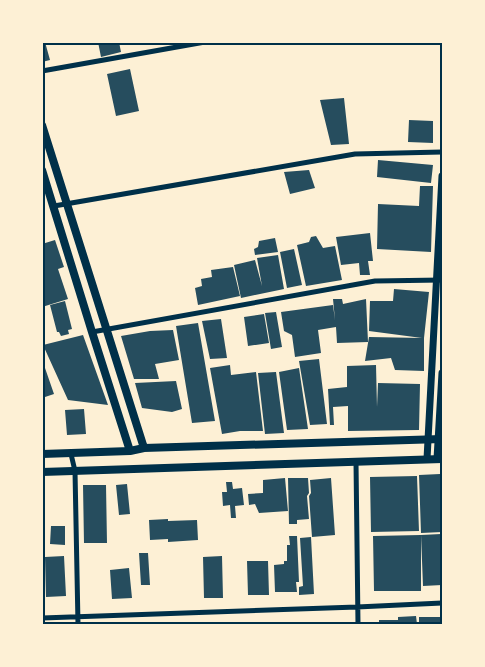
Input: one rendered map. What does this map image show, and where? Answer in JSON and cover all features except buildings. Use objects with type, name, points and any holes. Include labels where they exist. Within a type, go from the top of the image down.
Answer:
[{"type":"main road","points":[[42,125],[144,448]]},
{"type":"main road","points":[[42,170],[130,451]]},
{"type":"main road","points":[[42,454],[130,451],[144,448],[441,439]]},
{"type":"main road","points":[[42,472],[440,459]]},
{"type":"street","points":[[42,71],[205,42]]},
{"type":"street","points":[[54,206],[355,154],[442,152]]},
{"type":"street","points":[[427,459],[440,280],[442,176]]},
{"type":"street","points":[[92,332],[375,281],[440,280]]},
{"type":"street","points":[[440,459],[442,373]]},
{"type":"street","points":[[71,454],[75,471],[78,624]]},
{"type":"street","points":[[356,462],[358,624]]},
{"type":"street","points":[[42,618],[442,603]]}]
